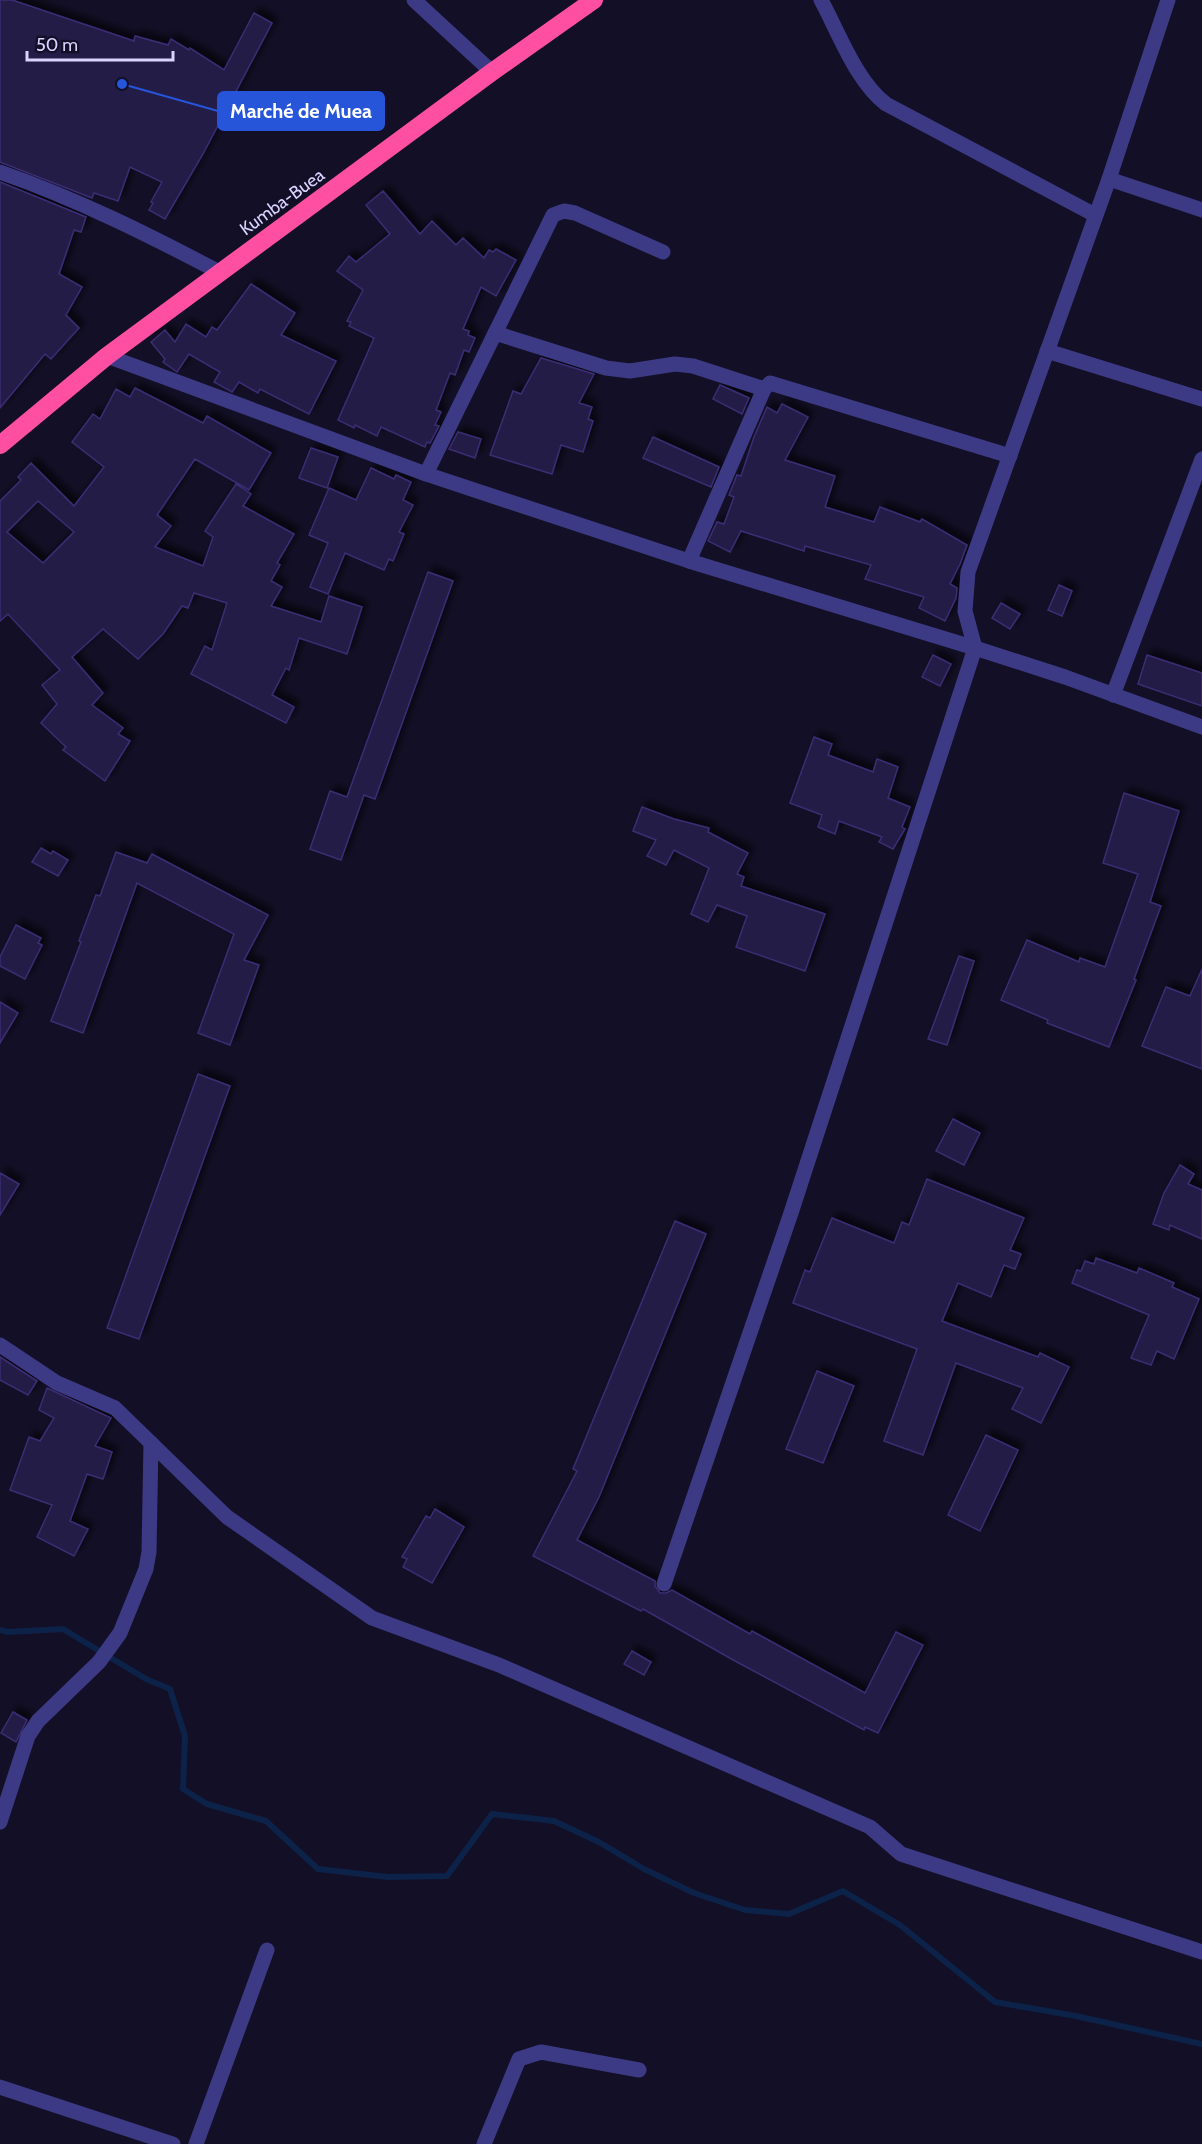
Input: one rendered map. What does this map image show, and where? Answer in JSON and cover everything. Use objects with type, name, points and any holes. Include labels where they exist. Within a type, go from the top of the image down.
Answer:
[{"type":"highway","name":"Kumba-Buea","points":[[0,445],[107,356],[492,72],[594,0]]},
{"type":"street","points":[[414,0],[492,72]]},
{"type":"street","points":[[821,0],[872,94],[886,104],[1095,215]]},
{"type":"street","points":[[663,1584],[791,1213],[975,648],[965,611],[968,572],[1109,179],[1168,0]]},
{"type":"street","points":[[0,172],[63,195],[167,244],[221,273]]},
{"type":"street","points":[[1109,179],[1202,210]]},
{"type":"street","points":[[426,474],[553,215],[564,211],[575,213],[663,252]]},
{"type":"street","points":[[495,333],[606,368],[630,371],[675,364],[693,366],[764,389]]},
{"type":"street","points":[[1047,351],[1202,399]]},
{"type":"street","points":[[107,356],[426,474],[689,561],[975,648],[1202,726]]},
{"type":"street","points":[[689,561],[764,389],[770,383],[1010,456]]},
{"type":"street","points":[[1113,695],[1202,459]]},
{"type":"street","points":[[0,1345],[57,1383],[115,1408],[232,1522],[372,1618],[499,1665],[870,1827],[901,1854],[1202,1952]]},
{"type":"street","points":[[0,1822],[28,1736],[38,1720],[99,1662],[120,1633],[132,1607],[146,1569],[149,1552],[151,1443]]},
{"type":"street","points":[[196,2144],[267,1950]]},
{"type":"street","points":[[484,2144],[519,2059],[542,2052],[639,2070]]},
{"type":"street","points":[[0,2087],[173,2144]]},
{"type":"building","points":[[0,0],[12,0],[134,41],[135,36],[168,45],[171,39],[189,50],[190,48],[224,70],[254,13],[272,23],[203,154],[165,219],[149,210],[162,182],[130,167],[118,201],[94,193],[92,198],[0,162]]},
{"type":"building","points":[[0,182],[86,217],[81,232],[74,230],[59,274],[82,287],[66,315],[79,328],[51,359],[45,354],[0,408]]},
{"type":"building","points":[[383,191],[420,234],[432,221],[456,245],[463,238],[484,258],[489,250],[493,252],[496,249],[516,260],[496,296],[481,287],[463,329],[469,331],[468,335],[475,338],[469,352],[464,350],[455,375],[450,373],[436,410],[441,412],[435,425],[439,426],[430,443],[427,442],[425,447],[381,427],[377,436],[355,425],[354,428],[338,420],[374,338],[349,326],[351,322],[347,321],[363,290],[337,271],[349,256],[356,262],[390,234],[366,205]]},
{"type":"building","points":[[251,284],[295,313],[281,335],[336,361],[309,414],[260,389],[258,393],[239,382],[232,392],[214,382],[220,372],[189,354],[177,372],[163,362],[165,359],[151,342],[165,330],[175,342],[186,324],[206,337],[212,327],[217,330]]},
{"type":"building","points":[[541,358],[594,374],[579,403],[592,407],[588,419],[593,421],[583,452],[561,445],[552,474],[490,455],[513,391],[521,394]]},
{"type":"building","points":[[720,385],[749,398],[742,414],[713,399]]},
{"type":"building","points":[[135,388],[203,423],[207,416],[271,453],[249,490],[195,459],[157,515],[171,526],[155,547],[203,566],[213,537],[205,531],[236,484],[251,494],[243,506],[294,534],[277,563],[280,565],[271,581],[282,587],[271,606],[321,622],[329,596],[362,607],[347,654],[299,638],[289,670],[286,668],[272,695],[294,707],[286,723],[191,674],[205,646],[212,650],[227,603],[194,593],[188,608],[182,606],[163,634],[138,659],[103,629],[72,657],[103,693],[92,705],[123,728],[118,734],[130,741],[105,781],[63,750],[66,747],[41,723],[57,704],[42,685],[60,670],[8,614],[0,621],[0,501],[21,480],[18,477],[31,463],[74,506],[104,467],[72,442],[93,414],[100,419],[116,389],[130,397]],"holes":[[[38,501],[74,532],[43,563],[7,532]]]},
{"type":"building","points":[[782,404],[808,417],[785,460],[835,476],[825,507],[874,522],[880,507],[920,522],[922,519],[967,545],[950,584],[957,588],[956,598],[945,621],[919,608],[924,597],[865,579],[871,565],[805,546],[804,551],[741,531],[730,552],[708,541],[717,522],[724,524],[734,497],[729,495],[737,475],[741,476],[767,407],[777,413]]},
{"type":"building","points":[[458,432],[481,439],[475,458],[449,449]]},
{"type":"building","points":[[653,437],[719,467],[711,487],[643,458]]},
{"type":"building","points":[[311,448],[338,457],[327,488],[299,478]]},
{"type":"building","points":[[371,468],[394,479],[396,475],[411,482],[403,500],[413,505],[399,532],[404,534],[393,561],[389,559],[384,570],[345,553],[328,594],[310,587],[328,543],[309,535],[329,488],[356,500]]},
{"type":"building","points":[[428,572],[453,581],[375,799],[364,795],[341,860],[310,849],[330,791],[347,797]]},
{"type":"building","points":[[1059,585],[1072,591],[1062,616],[1048,610]]},
{"type":"building","points":[[1001,603],[1020,614],[1010,629],[992,618]]},
{"type":"building","points":[[933,655],[951,664],[940,686],[922,677]]},
{"type":"building","points":[[1147,655],[1202,673],[1202,706],[1138,684]]},
{"type":"building","points":[[814,737],[832,744],[828,755],[873,772],[877,759],[898,767],[888,798],[910,807],[902,827],[905,829],[893,849],[879,842],[882,837],[839,821],[835,834],[818,827],[822,815],[790,803]]},
{"type":"building","points":[[1124,793],[1179,811],[1150,902],[1161,906],[1134,979],[1136,980],[1109,1047],[1047,1023],[1048,1020],[1001,1000],[1027,940],[1079,962],[1080,958],[1105,967],[1138,874],[1103,863]]},
{"type":"building","points":[[642,807],[674,819],[709,828],[708,832],[748,853],[737,874],[744,877],[741,886],[825,914],[805,971],[736,947],[747,916],[717,905],[708,922],[691,914],[709,868],[674,850],[666,865],[647,856],[656,840],[633,831]]},
{"type":"building","points":[[41,848],[51,854],[53,851],[68,860],[58,876],[32,862]]},
{"type":"building","points":[[116,852],[147,863],[152,854],[268,915],[244,960],[259,965],[230,1045],[198,1033],[234,934],[137,883],[83,1033],[51,1021],[96,895],[100,896]]},
{"type":"building","points":[[16,925],[41,938],[38,943],[42,945],[25,979],[0,966],[0,957]]},
{"type":"building","points":[[959,956],[974,961],[947,1045],[928,1039]]},
{"type":"building","points":[[1202,969],[1202,1069],[1142,1046],[1166,987],[1190,996]]},
{"type":"building","points":[[0,1002],[18,1013],[0,1043]]},
{"type":"building","points":[[198,1074],[230,1086],[139,1339],[107,1328]]},
{"type":"building","points":[[953,1119],[980,1133],[964,1165],[936,1151]]},
{"type":"building","points":[[1180,1165],[1194,1174],[1188,1184],[1202,1190],[1202,1239],[1170,1225],[1169,1230],[1153,1224],[1164,1193]]},
{"type":"building","points":[[0,1173],[19,1184],[0,1215]]},
{"type":"building","points":[[927,1179],[1024,1218],[1010,1250],[1021,1254],[1015,1269],[1004,1265],[991,1297],[958,1283],[942,1321],[1038,1357],[1040,1353],[1069,1367],[1041,1423],[1012,1409],[1023,1388],[956,1363],[923,1455],[884,1441],[917,1349],[793,1303],[805,1270],[810,1272],[832,1218],[894,1243],[902,1222],[909,1225]]},
{"type":"building","points":[[675,1221],[706,1234],[599,1497],[577,1540],[655,1581],[655,1586],[660,1593],[672,1590],[750,1634],[752,1631],[865,1693],[896,1632],[923,1645],[878,1733],[865,1727],[864,1730],[643,1609],[641,1611],[533,1556],[577,1471],[573,1469]]},
{"type":"building","points":[[1096,1258],[1137,1273],[1139,1268],[1174,1283],[1172,1287],[1199,1299],[1174,1359],[1157,1351],[1151,1365],[1131,1358],[1149,1315],[1072,1283],[1077,1270],[1081,1271],[1085,1261],[1094,1264]]},
{"type":"building","points":[[0,1357],[37,1381],[28,1395],[0,1380]]},
{"type":"building","points":[[817,1371],[854,1386],[823,1463],[786,1449]]},
{"type":"building","points":[[47,1388],[111,1418],[95,1446],[112,1452],[103,1479],[87,1474],[70,1521],[88,1529],[74,1556],[37,1537],[52,1505],[10,1490],[29,1437],[40,1441],[54,1418],[39,1410]]},
{"type":"building","points":[[986,1435],[1018,1450],[980,1531],[948,1515]]},
{"type":"building","points":[[435,1509],[464,1527],[432,1583],[403,1567],[407,1559],[402,1557],[426,1516],[430,1518]]},
{"type":"building","points":[[632,1651],[651,1662],[644,1675],[624,1664]]},
{"type":"building","points":[[13,1712],[27,1720],[16,1742],[1,1733]]},
{"type":"waterway","points":[[0,1630],[8,1632],[63,1629],[146,1679],[170,1689],[185,1736],[183,1789],[207,1804],[266,1821],[318,1869],[388,1877],[447,1876],[492,1814],[554,1821],[599,1842],[644,1869],[694,1893],[745,1910],[789,1914],[843,1891],[900,1925],[995,2002],[1076,2016],[1202,2044]]},
{"type":"place","name":"Marché de Muea","points":[[122,84]]}]
